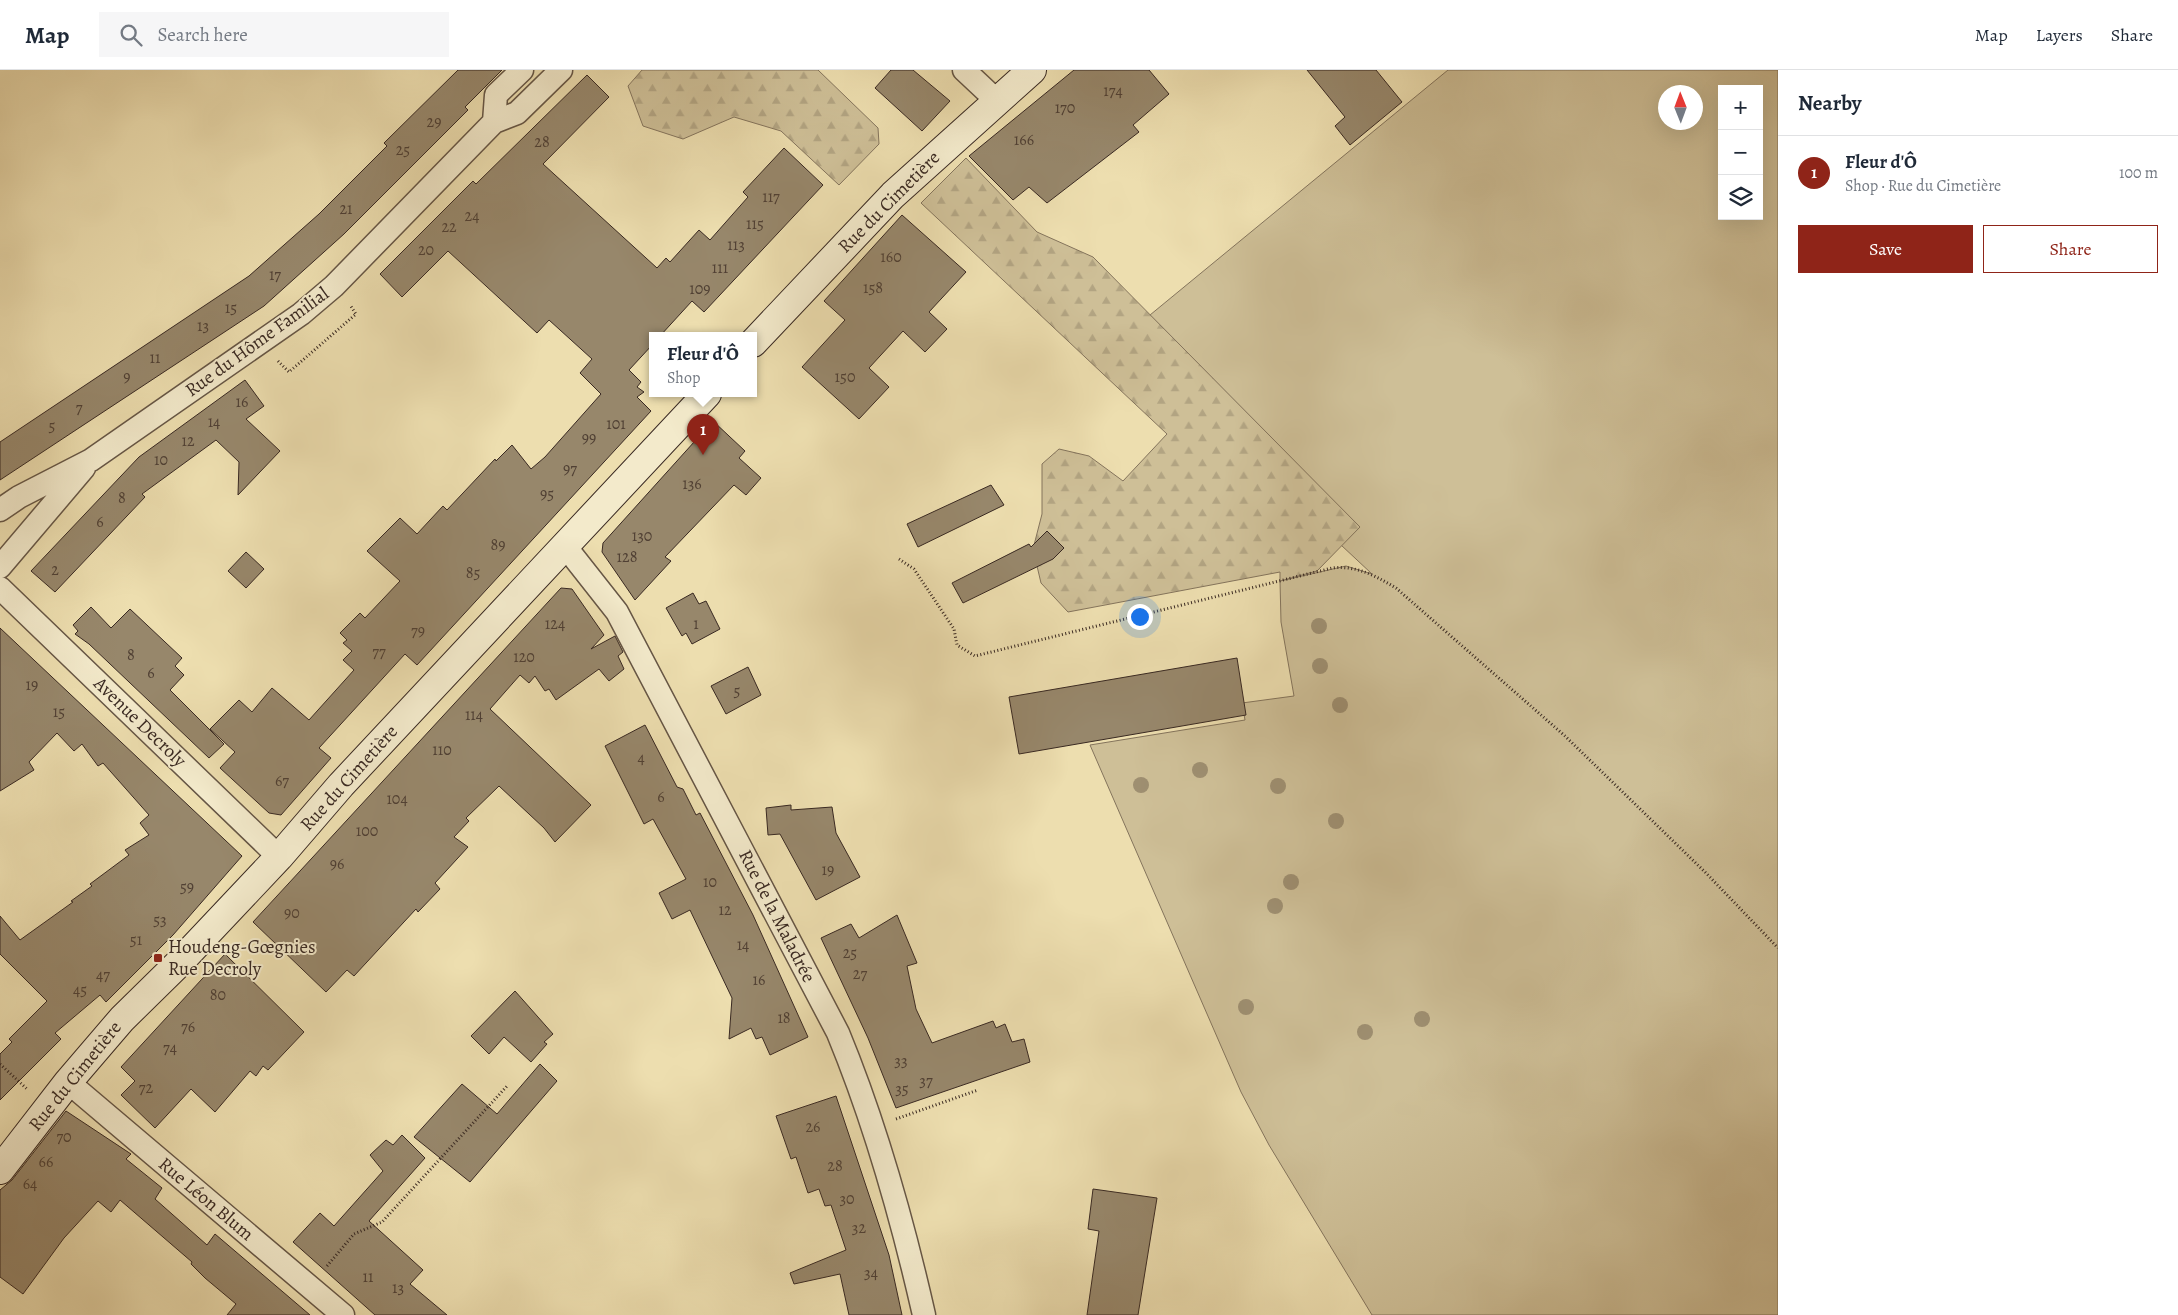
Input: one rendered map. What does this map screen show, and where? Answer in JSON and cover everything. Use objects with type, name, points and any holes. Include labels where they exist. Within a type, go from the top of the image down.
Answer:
[{"type":"street","points":[[494,122],[496,95],[522,70]]},
{"type":"street","name":"Rue du Hôme Familial","points":[[0,510],[19,497],[91,460],[301,314],[334,286],[494,122],[517,113],[561,70]]},
{"type":"street","points":[[964,70],[996,100]]},
{"type":"street","name":"Rue du Cimetière","points":[[757,339],[893,195],[996,100],[1032,70]]},
{"type":"street","name":"Rue du Cimetière","points":[[0,1170],[68,1082],[122,1019],[178,964],[279,857],[341,784],[704,397]]},
{"type":"street","name":"Rue du Hôme Familial","points":[[0,567],[91,460]]},
{"type":"street","name":"Rue de la Maladrée","points":[[565,546],[618,612],[838,1033],[864,1095],[874,1127],[906,1238],[924,1315]]},
{"type":"street","name":"Avenue Decroly","points":[[0,588],[279,857]]},
{"type":"street","name":"Rue Léon Blum","points":[[68,1082],[343,1315]]},
{"type":"path","points":[[899,559],[914,568],[954,630],[957,645],[975,656],[1332,568],[1346,566],[1373,575],[1396,588],[1565,736],[1705,872],[1778,948]]},
{"type":"path","points":[[0,1064],[48,1108]]},
{"type":"path","points":[[310,1287],[354,1234],[382,1222],[508,1085]]},
{"type":"path","points":[[874,1127],[978,1090]]},
{"type":"green space","points":[[642,70],[818,70],[878,128],[879,144],[839,185],[781,131],[734,117],[683,139],[643,126],[628,86]]},
{"type":"green space","points":[[1448,70],[1778,70],[1778,1315],[1372,1315],[1269,1145],[1241,1092],[1090,745],[1245,720],[1242,703],[1294,696],[1281,622],[1280,581],[1346,566],[1372,574],[1341,545],[1359,527],[1150,315]]},
{"type":"green space","points":[[966,158],[1037,232],[1093,257],[1360,527],[1317,571],[1280,581],[1280,572],[1068,612],[1041,583],[1033,549],[1042,514],[1042,464],[1059,449],[1089,456],[1123,481],[1167,434],[921,203]]},
{"type":"building","points":[[458,70],[502,70],[465,107],[468,110],[344,234],[264,306],[0,480],[0,442],[249,276],[319,214],[387,146],[384,143]]},
{"type":"building","points":[[891,70],[913,70],[950,101],[922,131],[875,88]]},
{"type":"building","points":[[1074,70],[1149,70],[1169,94],[1133,125],[1139,132],[1047,203],[1029,187],[1013,200],[969,156]]},
{"type":"building","points":[[1307,70],[1376,70],[1402,102],[1350,145],[1335,126],[1345,117]]},
{"type":"building","points":[[587,75],[609,97],[543,164],[657,268],[666,258],[670,262],[699,230],[710,240],[748,197],[743,192],[784,148],[823,185],[704,312],[692,301],[664,332],[649,332],[649,348],[629,370],[641,382],[637,387],[644,392],[637,397],[651,411],[417,665],[405,654],[319,748],[331,758],[281,815],[269,813],[220,768],[235,752],[210,729],[239,700],[252,712],[272,688],[309,720],[354,670],[343,660],[352,651],[343,643],[347,640],[340,633],[360,613],[365,618],[400,581],[367,551],[400,518],[417,534],[443,506],[447,510],[495,459],[496,461],[512,445],[531,469],[545,457],[601,394],[580,373],[592,359],[549,320],[537,333],[448,251],[402,297],[380,274],[473,181],[476,184]]},
{"type":"building","points":[[902,215],[966,272],[929,312],[947,329],[925,352],[903,331],[869,368],[889,387],[859,419],[802,367],[845,320],[824,301]]},
{"type":"building","points":[[245,380],[264,406],[246,419],[280,451],[238,495],[239,462],[216,440],[142,494],[145,497],[55,592],[31,571],[139,457]]},
{"type":"building","points":[[713,421],[745,451],[739,458],[761,478],[746,495],[734,485],[665,557],[671,561],[635,600],[602,552],[603,543]]},
{"type":"building","points":[[991,485],[1004,505],[918,547],[907,524]]},
{"type":"building","points":[[1047,531],[1064,548],[1053,559],[963,603],[952,583],[1029,544],[1031,547]]},
{"type":"building","points":[[246,552],[264,569],[246,588],[228,571]]},
{"type":"building","points":[[561,588],[572,589],[604,635],[591,649],[615,636],[623,652],[618,656],[624,669],[609,681],[599,669],[556,700],[549,689],[545,691],[535,676],[529,683],[520,675],[490,709],[591,805],[555,842],[544,828],[499,786],[466,818],[469,821],[454,837],[468,847],[435,883],[440,889],[418,912],[416,909],[354,976],[347,970],[326,992],[253,922]]},
{"type":"building","points":[[693,593],[699,604],[706,601],[720,629],[692,644],[686,633],[682,636],[666,608]]},
{"type":"building","points":[[91,607],[111,628],[130,609],[182,658],[175,666],[184,675],[170,690],[224,744],[209,758],[89,644],[75,634],[78,631],[73,625]]},
{"type":"building","points":[[0,628],[242,856],[173,935],[106,1002],[100,995],[55,1033],[61,1039],[0,1100],[0,1054],[12,1042],[9,1039],[47,1001],[0,954],[0,916],[20,940],[73,902],[71,901],[92,886],[90,884],[129,855],[125,850],[149,835],[140,823],[149,815],[103,763],[98,766],[82,744],[74,751],[57,733],[29,762],[34,770],[0,791]]},
{"type":"building","points":[[1237,658],[1246,715],[1019,754],[1009,697]]},
{"type":"building","points":[[748,667],[761,695],[726,714],[711,686]]},
{"type":"building","points":[[645,725],[677,787],[683,789],[696,815],[700,813],[753,915],[808,1037],[770,1055],[762,1037],[756,1039],[751,1028],[729,1039],[732,998],[690,910],[672,919],[659,893],[686,879],[653,819],[644,824],[605,746]]},
{"type":"building","points":[[791,805],[791,810],[832,807],[836,833],[860,877],[816,900],[780,834],[768,835],[766,808]]},
{"type":"building","points":[[897,915],[917,963],[907,966],[916,1009],[932,1043],[993,1021],[996,1028],[1005,1024],[1012,1042],[1024,1039],[1030,1062],[896,1108],[868,1038],[821,938],[851,924],[859,938]]},
{"type":"building","points":[[225,954],[304,1032],[268,1070],[263,1066],[256,1076],[250,1071],[215,1112],[191,1089],[155,1128],[121,1095],[135,1081],[121,1067]]},
{"type":"building","points":[[515,991],[553,1034],[544,1042],[547,1044],[531,1062],[504,1037],[489,1054],[471,1036]]},
{"type":"building","points":[[540,1064],[557,1081],[470,1182],[414,1137],[462,1084],[497,1114]]},
{"type":"building","points":[[836,1096],[889,1255],[902,1315],[849,1315],[840,1274],[794,1284],[790,1273],[846,1250],[831,1205],[825,1206],[819,1189],[808,1193],[796,1157],[791,1159],[776,1116]]},
{"type":"building","points":[[66,1111],[131,1154],[126,1159],[162,1188],[155,1199],[207,1245],[215,1234],[310,1315],[227,1315],[236,1304],[205,1278],[191,1264],[192,1262],[120,1200],[111,1212],[98,1201],[64,1238],[23,1294],[0,1277],[0,1190],[12,1180]]},
{"type":"building","points":[[402,1135],[425,1158],[369,1221],[423,1270],[410,1284],[447,1315],[375,1315],[293,1242],[320,1213],[334,1226],[383,1171],[370,1155],[386,1140],[393,1145]]},
{"type":"building","points":[[1093,1189],[1157,1198],[1138,1315],[1087,1315],[1099,1231],[1088,1229]]},
{"type":"place","name":"Fleur d'Ô","points":[[703,455]]},
{"type":"place","name":"Houdeng-Gœgnies Rue Decroly","points":[[158,958]]}]
